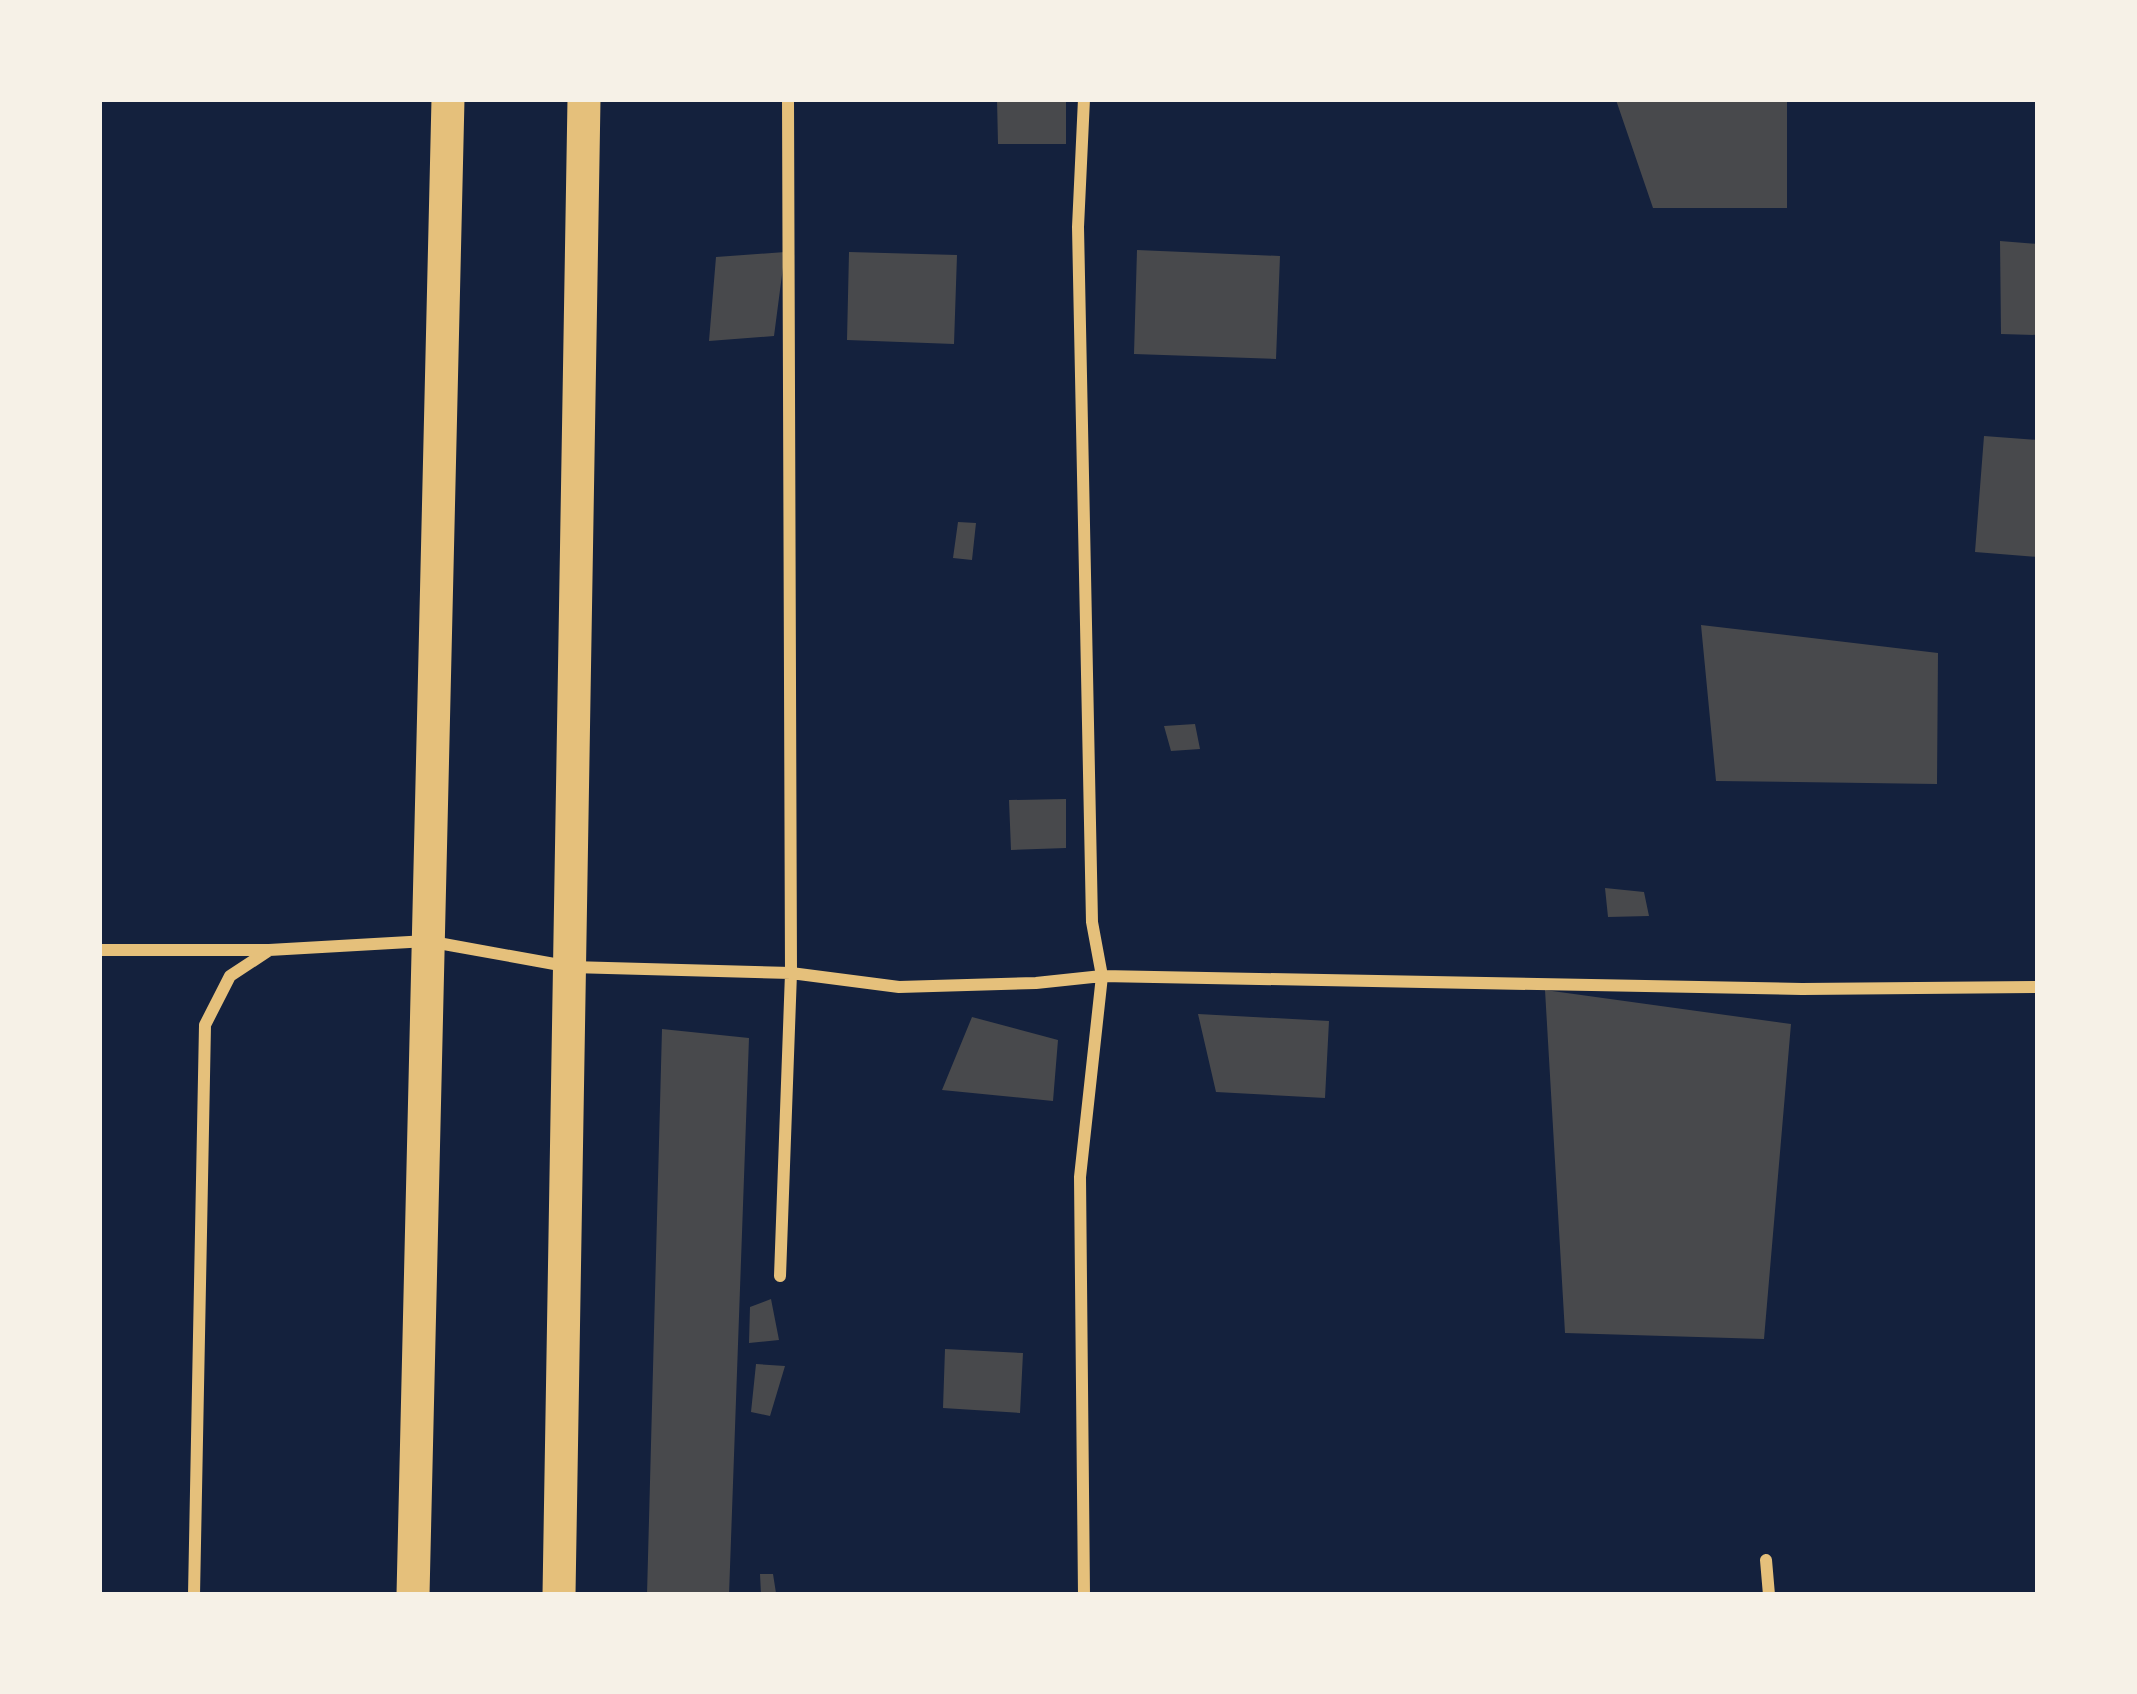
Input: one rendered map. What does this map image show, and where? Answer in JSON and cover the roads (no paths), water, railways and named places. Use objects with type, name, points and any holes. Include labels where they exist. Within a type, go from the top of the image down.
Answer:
[{"type":"highway","points":[[412,1595],[448,99]]},
{"type":"highway","points":[[559,1595],[584,99]]},
{"type":"street","points":[[780,1276],[791,973],[788,99]]},
{"type":"street","points":[[1084,99],[1078,227],[1092,922],[1102,976],[1080,1178],[1084,1595]]},
{"type":"street","points":[[99,950],[269,950],[427,941],[571,967],[791,973],[899,987],[1102,976],[1802,989],[2038,987]]},
{"type":"street","points":[[194,1595],[205,1025],[230,976],[269,950]]},
{"type":"street","points":[[1766,1560],[1769,1595]]}]
